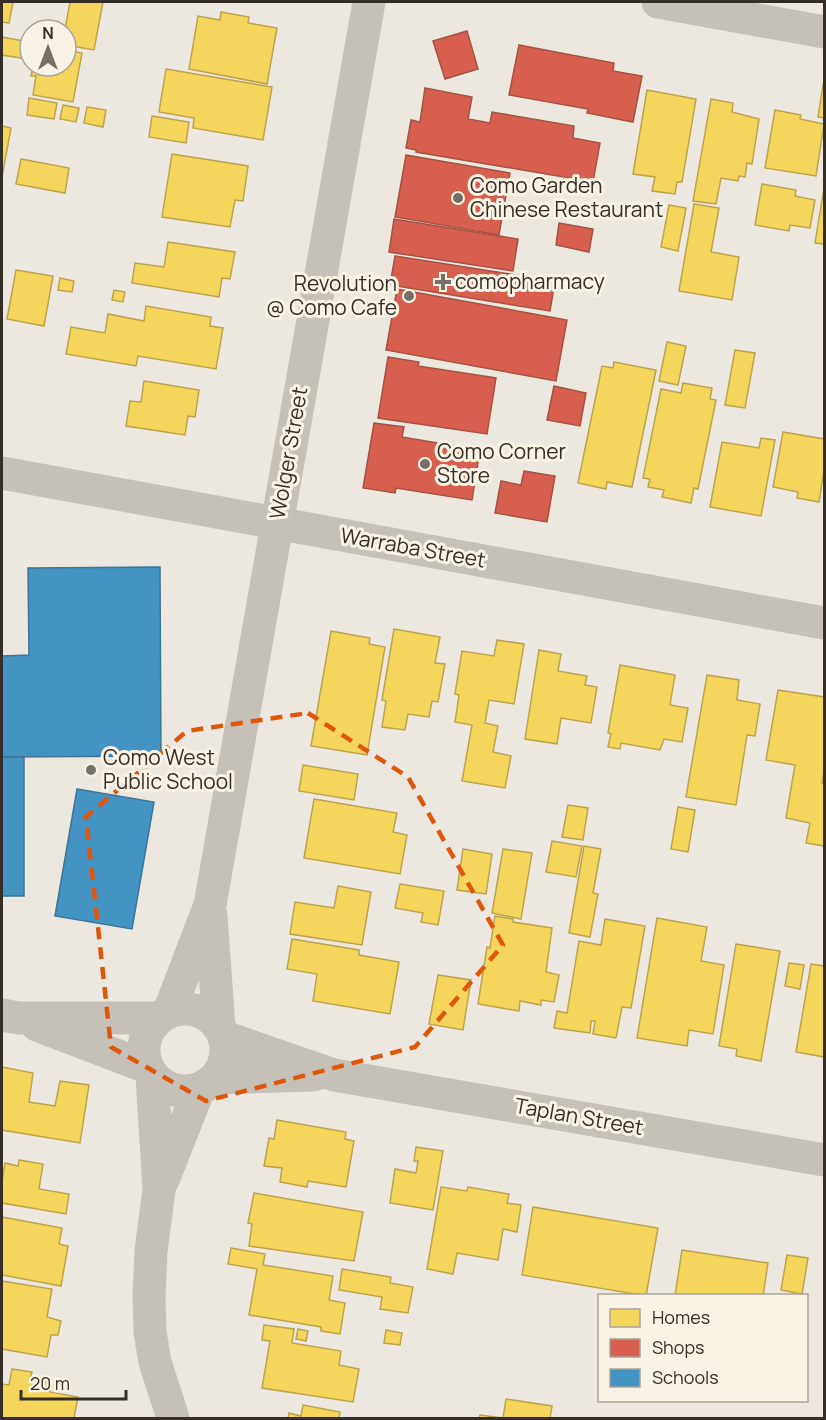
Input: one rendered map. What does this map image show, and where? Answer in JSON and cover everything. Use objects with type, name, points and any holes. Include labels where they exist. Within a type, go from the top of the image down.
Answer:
[{"type":"street","name":"Wolger Street","points":[[164,1015],[210,905],[369,2]]},
{"type":"street","points":[[658,2],[825,32]]},
{"type":"street","name":"Warraba Street","points":[[2,473],[825,623]]},
{"type":"street","name":"Wolger Street","points":[[210,905],[222,1032]]},
{"type":"street","points":[[10,1017],[164,1015],[180,1009],[202,1012],[222,1032],[226,1059],[222,1069],[207,1084],[159,1190]]},
{"type":"street","points":[[164,1015],[146,1035],[144,1046],[150,1071],[159,1190],[151,1251],[149,1296],[150,1332],[155,1362],[173,1419]]},
{"type":"street","points":[[10,1017],[150,1071],[168,1088],[178,1091],[207,1084]]},
{"type":"street","name":"Taplan Street","points":[[222,1032],[334,1075],[825,1160]]},
{"type":"street","name":"Taplan Street","points":[[207,1084],[334,1075]]},
{"type":"highlighted area","points":[[308,713],[408,777],[503,945],[415,1047],[206,1101],[111,1047],[86,817],[187,731]]},
{"type":"building: Homes","points":[[2,2],[13,2],[9,23],[2,22]]},
{"type":"building: Homes","points":[[70,2],[103,2],[94,50],[78,47],[78,18],[67,18]]},
{"type":"building: Homes","points":[[221,12],[249,17],[248,23],[277,28],[267,84],[189,69],[198,16],[220,20]]},
{"type":"building: Homes","points":[[2,37],[18,40],[18,58],[2,55]]},
{"type":"building: Homes","points":[[78,52],[82,53],[78,75]]},
{"type":"building: Homes","points":[[166,69],[272,87],[263,140],[193,128],[194,118],[159,112]]},
{"type":"building: Homes","points":[[36,78],[77,78],[73,102],[33,95]]},
{"type":"building: Homes","points":[[824,86],[824,118],[818,117]]},
{"type":"building: Homes","points":[[647,90],[696,99],[682,182],[677,182],[675,194],[652,191],[655,177],[633,174]]},
{"type":"building: Homes","points":[[29,98],[57,103],[54,119],[27,115]]},
{"type":"building: Homes","points":[[711,99],[733,103],[732,112],[759,119],[752,164],[747,163],[745,177],[739,176],[738,181],[721,178],[716,204],[693,201]]},
{"type":"building: Homes","points":[[63,105],[79,108],[76,122],[60,119]]},
{"type":"building: Homes","points":[[87,107],[106,110],[103,127],[84,123]]},
{"type":"building: Homes","points":[[775,110],[801,115],[800,119],[824,124],[816,176],[765,168]]},
{"type":"building: Homes","points":[[152,116],[189,122],[186,143],[149,137]]},
{"type":"building: Homes","points":[[2,126],[11,128],[2,177]]},
{"type":"building: Homes","points":[[172,154],[248,166],[243,201],[235,200],[230,227],[162,217]]},
{"type":"building: Homes","points":[[21,159],[69,168],[65,193],[16,184]]},
{"type":"building: Homes","points":[[762,184],[796,190],[795,196],[815,200],[810,228],[790,225],[789,231],[755,225]]},
{"type":"building: Homes","points":[[824,188],[824,244],[815,243]]},
{"type":"building: Homes","points":[[694,204],[719,208],[711,252],[739,257],[732,300],[679,291]]},
{"type":"building: Homes","points":[[669,205],[686,208],[678,251],[661,247]]},
{"type":"building: Homes","points":[[168,242],[235,252],[230,279],[222,278],[219,297],[132,283],[135,263],[164,267]]},
{"type":"building: Homes","points":[[16,270],[53,276],[44,326],[7,319]]},
{"type":"building: Homes","points":[[60,278],[74,281],[72,292],[58,290]]},
{"type":"building: Homes","points":[[114,290],[125,292],[123,302],[112,300]]},
{"type":"building: Homes","points":[[146,306],[211,317],[210,326],[223,328],[216,369],[138,356],[136,366],[66,354],[71,327],[105,333],[108,314],[144,321]]},
{"type":"building: Homes","points":[[667,342],[686,346],[678,385],[659,381]]},
{"type":"building: Homes","points":[[735,350],[755,353],[745,408],[725,405]]},
{"type":"building: Homes","points":[[614,362],[656,370],[632,487],[607,482],[606,489],[578,483],[602,366],[613,368]]},
{"type":"building: Homes","points":[[144,381],[199,390],[195,417],[188,416],[185,435],[126,426],[130,401],[141,402]]},
{"type":"building: Homes","points":[[683,383],[712,388],[710,399],[716,400],[698,489],[694,488],[691,503],[662,497],[664,490],[648,487],[650,479],[643,478],[661,389],[681,393]]},
{"type":"building: Homes","points":[[783,432],[824,439],[824,470],[819,502],[797,498],[798,492],[773,487]]},
{"type":"building: Homes","points":[[761,438],[775,440],[761,516],[710,507],[722,442],[759,448]]},
{"type":"building: Homes","points":[[394,629],[440,637],[435,663],[445,664],[438,702],[432,701],[429,717],[408,714],[405,730],[382,727],[386,701],[382,700]]},
{"type":"building: Homes","points":[[331,631],[370,638],[369,644],[385,647],[367,755],[311,746]]},
{"type":"building: Homes","points":[[497,640],[524,644],[514,704],[489,700],[485,723],[498,726],[493,752],[511,756],[505,788],[462,781],[472,725],[455,722],[459,695],[455,694],[462,651],[494,656]]},
{"type":"building: Homes","points":[[539,650],[561,654],[558,671],[587,676],[585,685],[597,687],[591,723],[561,718],[557,744],[525,739]]},
{"type":"building: Homes","points":[[620,665],[675,675],[670,705],[688,708],[682,742],[664,739],[660,750],[621,743],[620,749],[608,747],[611,734],[608,733]]},
{"type":"building: Homes","points":[[707,675],[739,680],[737,700],[760,704],[755,736],[747,735],[736,805],[686,797]]},
{"type":"building: Homes","points":[[778,690],[824,697],[822,783],[824,783],[824,846],[806,843],[810,823],[786,818],[795,765],[766,760]]},
{"type":"building: Homes","points":[[303,765],[358,774],[354,800],[299,791]]},
{"type":"building: Homes","points":[[314,799],[397,813],[393,832],[407,835],[400,874],[304,858]]},
{"type":"building: Homes","points":[[568,805],[588,808],[583,840],[562,837]]},
{"type":"building: Homes","points":[[678,807],[695,810],[688,852],[671,849]]},
{"type":"building: Homes","points":[[552,841],[582,846],[576,877],[546,872]]},
{"type":"building: Homes","points":[[584,846],[601,849],[593,893],[598,894],[590,937],[569,933]]},
{"type":"building: Homes","points":[[463,849],[492,854],[486,894],[457,890]]},
{"type":"building: Homes","points":[[503,849],[532,853],[521,919],[492,913]]},
{"type":"building: Homes","points":[[400,884],[444,891],[438,925],[421,922],[423,913],[395,908]]},
{"type":"building: Homes","points":[[338,886],[371,892],[362,945],[290,934],[295,902],[334,908]]},
{"type":"building: Homes","points":[[495,916],[513,919],[513,922],[552,928],[546,972],[559,975],[554,1002],[541,1000],[541,1005],[520,1001],[519,1011],[478,1004],[487,947],[490,948]]},
{"type":"building: Homes","points":[[657,918],[707,927],[701,961],[724,965],[713,1034],[689,1030],[687,1046],[637,1038]]},
{"type":"building: Homes","points":[[605,919],[645,926],[631,1008],[622,1007],[616,1038],[593,1034],[595,1021],[591,1021],[590,1033],[554,1028],[557,1011],[567,1013],[579,941],[601,945]]},
{"type":"building: Homes","points":[[292,939],[359,950],[359,955],[399,962],[390,1014],[313,1001],[317,974],[287,969]]},
{"type":"building: Homes","points":[[736,944],[780,951],[761,1061],[736,1056],[737,1049],[719,1046]]},
{"type":"building: Homes","points":[[789,963],[804,965],[800,989],[785,986]]},
{"type":"building: Homes","points":[[811,964],[824,966],[824,1057],[796,1052]]},
{"type":"building: Homes","points":[[438,975],[471,980],[463,1030],[429,1024]]},
{"type":"building: Homes","points":[[2,1067],[33,1073],[29,1102],[55,1106],[60,1081],[89,1085],[80,1143],[2,1130]]},
{"type":"building: Homes","points":[[277,1120],[346,1132],[345,1139],[354,1141],[346,1187],[308,1181],[307,1187],[280,1182],[282,1168],[264,1166],[269,1138],[274,1139]]},
{"type":"building: Homes","points":[[416,1147],[443,1151],[433,1210],[390,1203],[395,1169],[416,1173],[418,1161],[414,1161]]},
{"type":"building: Homes","points":[[19,1160],[43,1164],[39,1189],[69,1194],[66,1214],[2,1203],[5,1163],[18,1166]]},
{"type":"building: Homes","points":[[441,1187],[467,1191],[468,1187],[509,1194],[507,1203],[521,1205],[517,1232],[503,1229],[498,1260],[457,1253],[453,1274],[427,1269]]},
{"type":"building: Homes","points":[[254,1193],[363,1212],[354,1261],[249,1246],[252,1224],[248,1223]]},
{"type":"building: Homes","points":[[533,1207],[658,1228],[646,1294],[634,1294],[522,1275]]},
{"type":"building: Homes","points":[[2,1217],[62,1228],[59,1244],[68,1246],[61,1286],[2,1275]]},
{"type":"building: Homes","points":[[231,1248],[265,1254],[263,1265],[333,1276],[329,1300],[345,1303],[340,1334],[321,1331],[321,1327],[249,1315],[257,1269],[228,1264]]},
{"type":"building: Homes","points":[[682,1250],[768,1263],[763,1294],[675,1294]]},
{"type":"building: Homes","points":[[787,1255],[808,1258],[802,1294],[781,1290]]},
{"type":"building: Homes","points":[[342,1269],[391,1277],[390,1283],[413,1287],[408,1313],[380,1309],[382,1297],[339,1290]]},
{"type":"building: Homes","points":[[2,1281],[52,1289],[47,1317],[61,1321],[58,1335],[51,1335],[47,1357],[2,1349]]},
{"type":"building: Homes","points":[[264,1325],[294,1329],[292,1343],[341,1351],[339,1365],[359,1369],[353,1402],[262,1388],[270,1341],[262,1340]]},
{"type":"building: Homes","points":[[298,1329],[308,1331],[306,1341],[296,1339]]},
{"type":"building: Homes","points":[[386,1330],[402,1333],[400,1345],[384,1343]]},
{"type":"building: Homes","points":[[12,1369],[32,1372],[30,1379],[51,1383],[50,1392],[78,1397],[74,1418],[2,1418],[2,1384],[9,1385]]},
{"type":"building: Homes","points":[[506,1399],[552,1406],[550,1418],[503,1418]]},
{"type":"building: Homes","points":[[303,1405],[340,1412],[339,1418],[288,1418],[289,1413],[301,1416]]},
{"type":"building: Homes","points":[[480,1415],[502,1418],[479,1418]]},
{"type":"building: Shops","points":[[467,31],[478,69],[445,79],[433,41]]},
{"type":"building: Shops","points":[[519,45],[614,63],[613,71],[642,76],[633,122],[587,113],[588,109],[509,95]]},
{"type":"building: Shops","points":[[425,88],[472,97],[468,119],[490,123],[492,112],[574,126],[573,138],[600,143],[593,182],[416,152],[416,150],[406,148],[411,120],[420,122]]},
{"type":"building: Shops","points":[[406,155],[510,173],[499,235],[395,217]]},
{"type":"building: Shops","points":[[394,219],[518,239],[513,271],[389,252]]},
{"type":"building: Shops","points":[[559,223],[593,229],[589,252],[556,245]]},
{"type":"building: Shops","points":[[395,256],[555,281],[550,311],[390,285]]},
{"type":"building: Shops","points":[[397,289],[567,320],[556,381],[386,350]]},
{"type":"building: Shops","points":[[388,357],[419,362],[418,366],[496,378],[487,434],[378,418]]},
{"type":"building: Shops","points":[[554,386],[586,393],[580,426],[547,420]]},
{"type":"building: Shops","points":[[374,423],[404,427],[402,437],[480,450],[472,500],[396,488],[395,493],[363,488]]},
{"type":"building: Shops","points":[[524,471],[555,476],[547,522],[495,513],[501,481],[521,485]]},
{"type":"building: Schools","points":[[160,567],[161,756],[2,757],[2,656],[29,655],[28,568]]},
{"type":"building: Schools","points":[[2,757],[24,757],[24,896],[2,896]]},
{"type":"building: Schools","points":[[77,789],[154,802],[132,929],[55,916]]},
{"type":"place","name":"Como Garden Chinese Restaurant","points":[[458,198]]},
{"type":"place","name":"comopharmacy","points":[[443,282]]},
{"type":"place","name":"Revolution @ Como Cafe","points":[[409,296]]},
{"type":"place","name":"Como Corner Store","points":[[425,464]]},
{"type":"place","name":"Como West Public School","points":[[91,770]]}]
